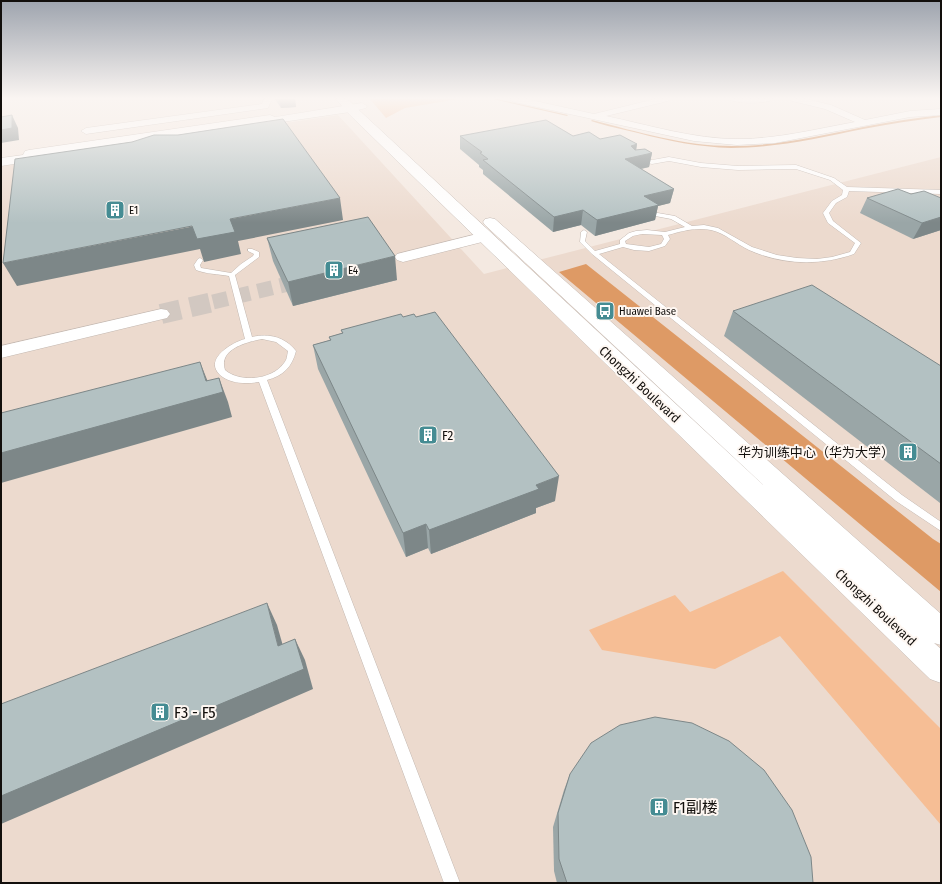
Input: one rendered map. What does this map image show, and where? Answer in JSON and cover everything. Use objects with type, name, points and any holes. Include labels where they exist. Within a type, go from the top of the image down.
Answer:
[{"type":"main road","points":[[1,158],[124,140]]},
{"type":"main road","points":[[1,162],[140,140]]},
{"type":"main road","name":"Chongzhi Boulevard","points":[[386,140],[485,237],[941,669]]},
{"type":"main road","name":"Chongzhi Boulevard","points":[[389,140],[941,632]]},
{"type":"main road","points":[[403,257],[485,237]]},
{"type":"main road","points":[[1,352],[161,314]]},
{"type":"street","points":[[718,140],[737,142],[770,140]]},
{"type":"lane","points":[[633,161],[642,160],[652,162],[668,159],[701,165],[738,168],[796,168],[832,179],[846,189],[941,192]]},
{"type":"lane","points":[[623,245],[622,241],[628,235],[643,231],[665,234],[691,228],[704,227],[715,229],[752,248],[771,255],[795,259],[825,260],[852,253],[858,243],[830,222],[826,213],[834,202],[844,196],[846,189]]},
{"type":"lane","points":[[652,214],[670,216],[681,220],[691,228]]},
{"type":"lane","points":[[584,232],[582,241],[594,253],[899,498],[941,527]]},
{"type":"lane","points":[[594,253],[623,245],[634,248],[649,249],[663,244],[667,239],[665,234]]},
{"type":"lane","points":[[232,275],[243,265],[256,257],[257,254],[250,250]]},
{"type":"lane","points":[[200,260],[197,265],[198,269],[232,275]]},
{"type":"lane","points":[[232,275],[249,339]]},
{"type":"lane","points":[[262,337],[276,338],[286,343],[292,351],[290,360],[283,370],[272,376],[262,379],[243,381],[231,378],[223,373],[219,365],[221,357],[227,350],[249,339],[262,337]]},
{"type":"lane","points":[[262,379],[452,883]]},
{"type":"shaded area","points":[[171,140],[361,140],[484,274],[941,157],[941,883],[1,883],[1,166]]},
{"type":"shaded area","points":[[586,264],[941,544],[941,592],[559,272]]},
{"type":"shaded area","points":[[783,571],[941,729],[941,825],[780,636],[715,669],[602,650],[589,630],[675,595],[690,612]]},
{"type":"building","points":[[137,140],[298,140],[340,198],[230,219],[235,232],[197,239],[192,226],[3,263],[15,159]]},
{"type":"building","points":[[466,140],[630,140],[637,144],[631,146],[635,150],[645,149],[652,153],[625,159],[674,189],[644,196],[659,205],[597,220],[583,210],[554,217],[483,160],[488,159],[480,153],[482,152]]},
{"type":"building","points":[[898,189],[911,194],[924,191],[941,198],[941,217],[922,223],[867,198]]},
{"type":"building","points":[[368,217],[395,256],[288,282],[267,238]]},
{"type":"building","points":[[812,285],[941,366],[941,464],[733,311]]},
{"type":"building","name":"F2","points":[[435,312],[559,476],[536,485],[539,489],[429,530],[426,524],[403,533],[313,345],[331,340],[329,337],[343,333],[341,330],[401,314],[403,317],[414,314],[416,317]]},
{"type":"building","points":[[200,362],[206,381],[219,378],[223,392],[1,453],[1,413]]},
{"type":"building","name":"F3 - F5","points":[[267,603],[278,646],[295,639],[304,669],[1,796],[1,704]]},
{"type":"building","name":"F1副楼","points":[[655,717],[692,723],[729,741],[764,770],[792,810],[811,857],[813,883],[567,883],[559,859],[558,813],[570,774],[591,743],[620,725]]},
{"type":"waterway","points":[[671,140],[732,147],[758,146],[803,140]]},
{"type":"tunnel","points":[[213,302],[313,278]]},
{"type":"tunnel","points":[[161,314],[217,301]]},
{"type":"place","name":"E1","points":[[115,210]]},
{"type":"place","name":"E4","points":[[334,270]]},
{"type":"place","name":"Huawei Base","points":[[605,311]]},
{"type":"place","name":"F2","points":[[428,435]]},
{"type":"place","name":"华为训练中心（华为大学）","points":[[908,452]]},
{"type":"place","name":"F3 - F5","points":[[160,712]]},
{"type":"place","name":"F1副楼","points":[[659,807]]}]
